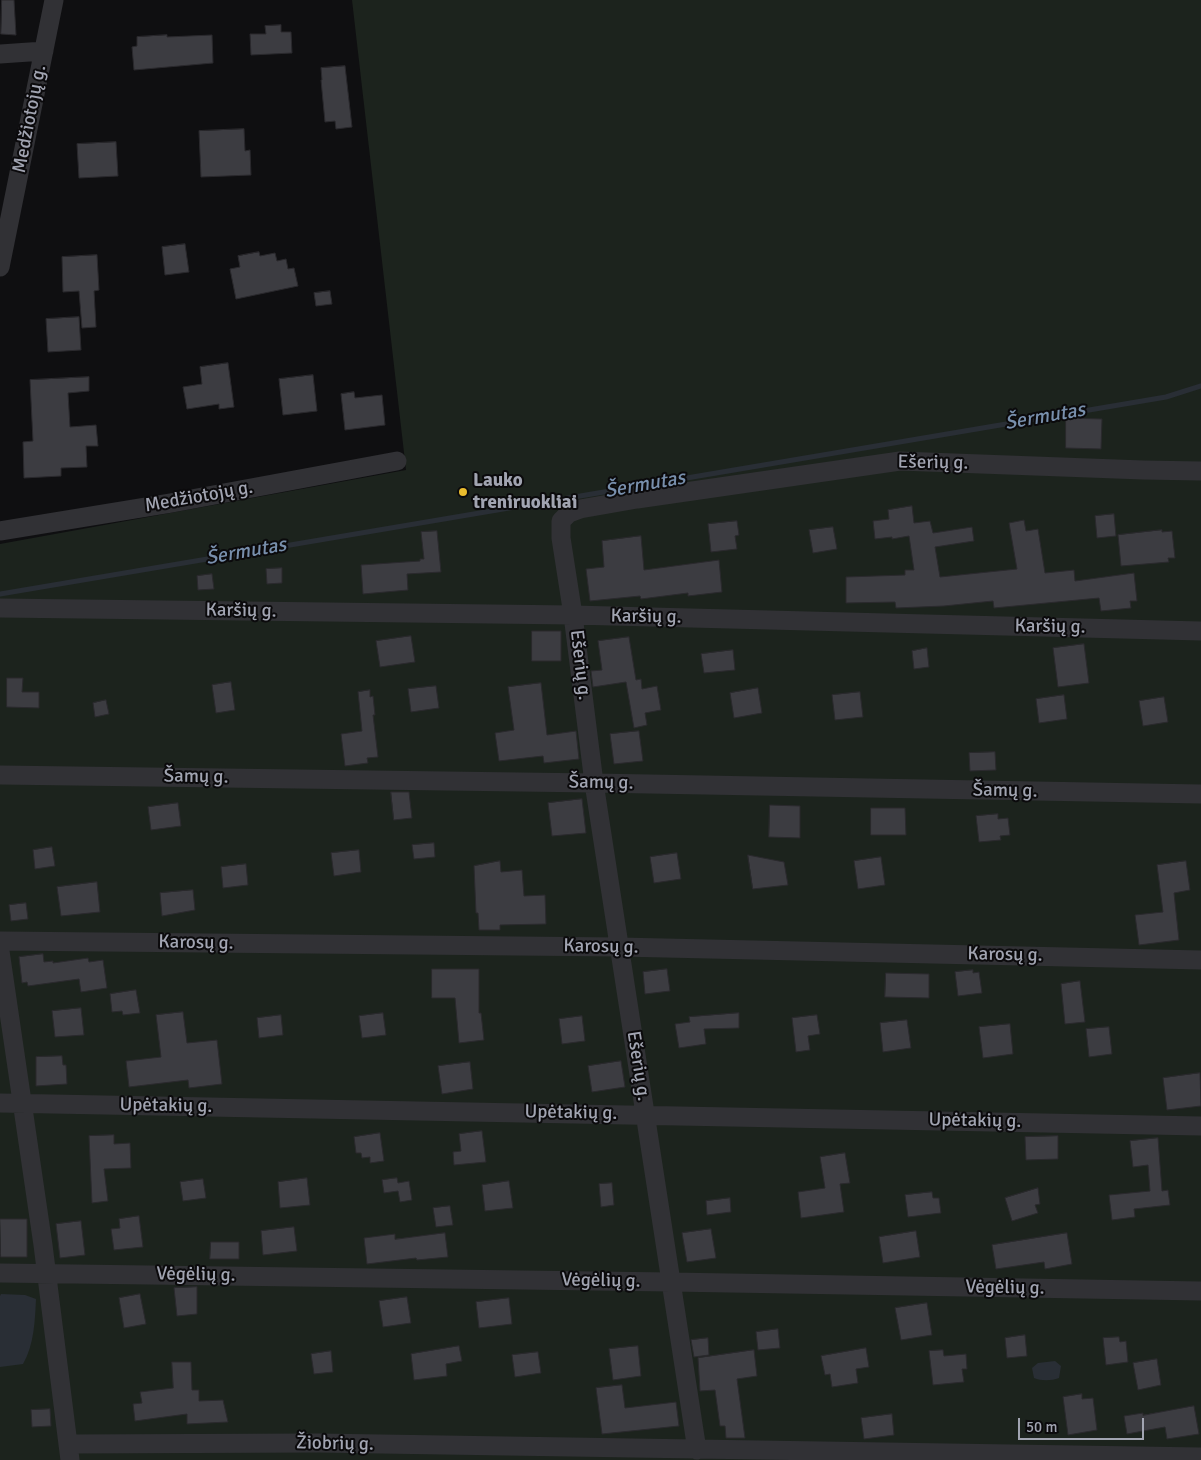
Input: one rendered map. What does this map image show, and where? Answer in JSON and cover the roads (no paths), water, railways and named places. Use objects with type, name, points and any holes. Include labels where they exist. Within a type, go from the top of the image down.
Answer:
[{"type":"street","name":"Medžiotojų g.","points":[[0,267],[54,0]]},
{"type":"street","points":[[0,54],[44,51]]},
{"type":"street","name":"Medžiotojų g.","points":[[0,531],[171,503],[397,461]]},
{"type":"street","name":"Ešerių g.","points":[[697,1450],[594,783],[573,615],[561,538],[561,521],[569,513],[580,509],[900,461],[1201,471]]},
{"type":"street","name":"Karšių g.","points":[[0,608],[573,615],[1201,631]]},
{"type":"street","name":"Šamų g.","points":[[0,775],[1201,794]]},
{"type":"street","name":"Karosų g.","points":[[0,941],[620,947],[1201,960]]},
{"type":"street","points":[[0,951],[46,1273],[69,1452]]},
{"type":"street","name":"Upėtakių g.","points":[[0,1103],[1201,1126]]},
{"type":"street","name":"Vėgėlių g.","points":[[0,1273],[1201,1291]]},
{"type":"street","name":"Žiobrių g.","points":[[69,1452],[318,1443],[1201,1457]]},
{"type":"waterway","name":"Šermutas","points":[[0,594],[1166,397],[1201,386]]},
{"type":"place","name":"Lauko treniruokliai","points":[[463,492]]}]
